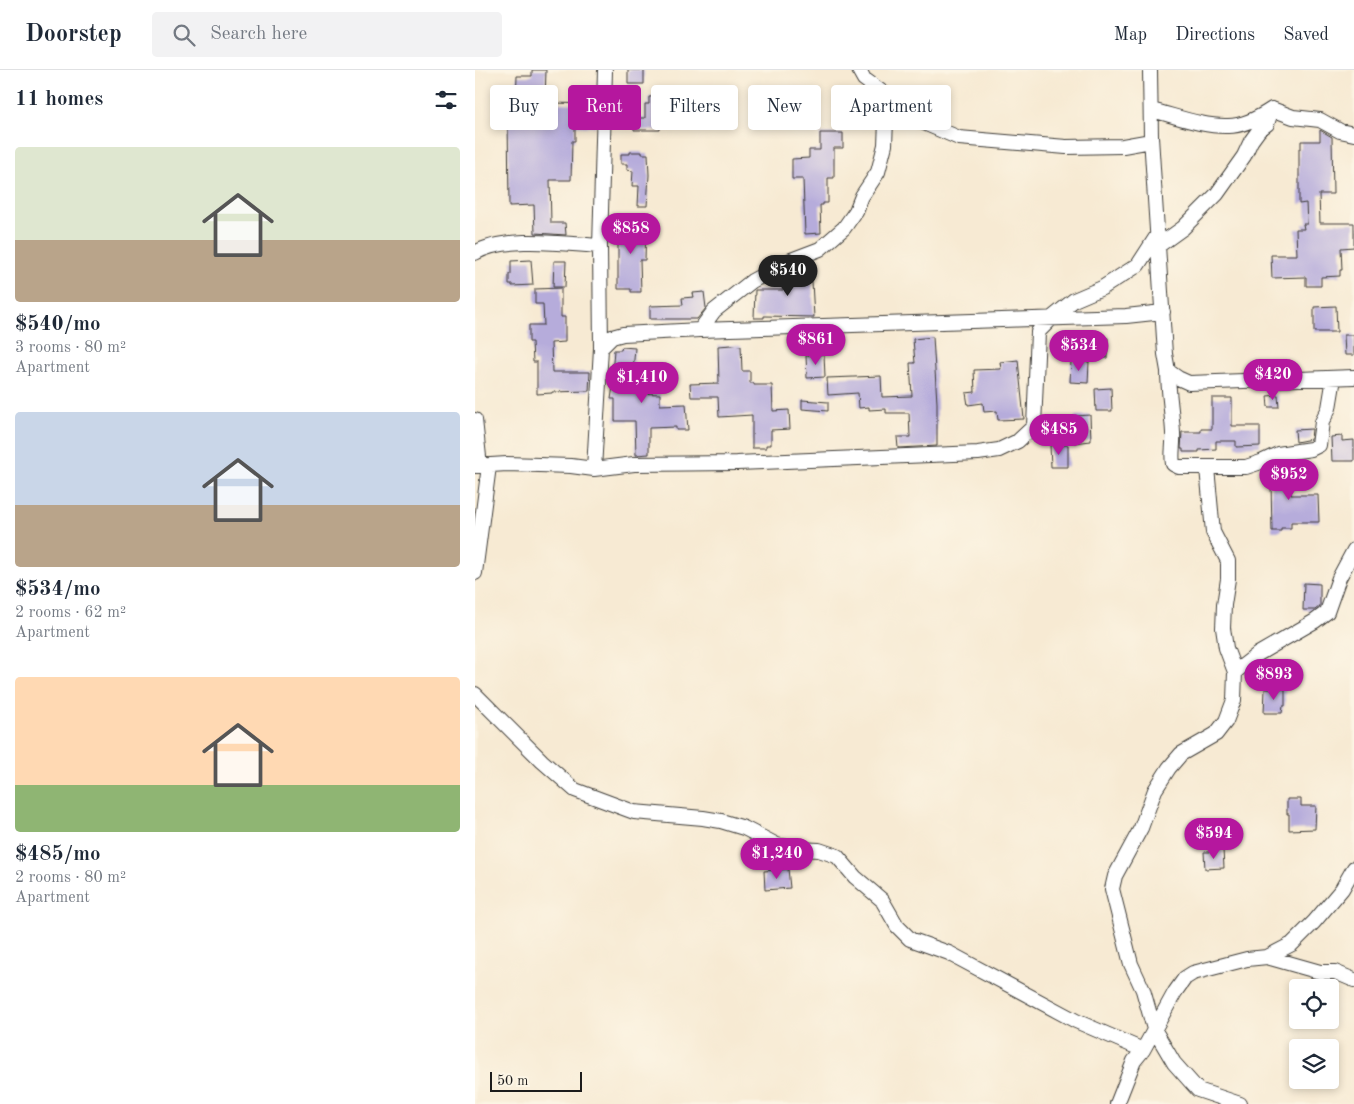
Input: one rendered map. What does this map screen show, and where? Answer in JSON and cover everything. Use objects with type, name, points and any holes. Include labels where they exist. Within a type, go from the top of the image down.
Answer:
[{"type":"street","points":[[594,470],[601,365],[600,246],[605,70]]},
{"type":"street","points":[[859,70],[864,79],[872,85]]},
{"type":"street","points":[[1150,70],[1151,141],[1165,354],[1174,436],[1173,464],[1179,467],[1246,467],[1278,454],[1311,449],[1319,445],[1322,422],[1329,408],[1334,378]]},
{"type":"street","points":[[1151,110],[1208,124],[1229,126],[1260,116],[1272,109]]},
{"type":"street","points":[[1272,109],[1293,117],[1320,120],[1341,131],[1354,134]]},
{"type":"street","points":[[481,466],[507,464],[571,466],[594,470],[634,464],[737,463],[949,456],[999,450],[1018,441],[1035,426],[1038,332],[1074,300],[1102,288],[1138,265],[1158,240],[1183,228],[1217,194],[1251,141],[1259,130],[1267,124],[1272,109]]},
{"type":"street","points":[[700,330],[714,311],[752,281],[791,260],[820,249],[844,228],[878,172],[885,145],[886,130]]},
{"type":"street","points":[[942,130],[959,138],[1066,147],[1123,146],[1151,141]]},
{"type":"street","points":[[475,253],[483,248],[519,242],[600,246]]},
{"type":"street","points":[[601,348],[612,337],[623,334],[1126,316],[1163,312]]},
{"type":"street","points":[[1168,371],[1189,383],[1354,377]]},
{"type":"street","points":[[475,420],[481,466],[475,573]]},
{"type":"street","points":[[1207,468],[1213,532],[1227,561],[1228,579],[1223,628],[1226,648],[1235,672],[1234,700],[1226,721],[1216,734],[1181,754],[1169,768],[1155,790],[1141,828],[1115,876],[1112,889],[1131,964],[1143,990],[1154,1029],[1174,1063],[1195,1088],[1201,1092],[1240,1104]]},
{"type":"street","points":[[1235,672],[1258,654],[1327,612],[1339,578],[1354,550]]},
{"type":"street","points":[[475,694],[523,744],[575,790],[634,812],[721,821],[744,828],[777,845],[819,850],[837,856],[855,877],[882,900],[897,926],[910,939],[949,953],[1076,1021],[1143,1050]]},
{"type":"street","points":[[1267,957],[1292,944],[1315,922],[1342,889],[1354,868]]},
{"type":"street","points":[[1117,1104],[1134,1061],[1143,1050],[1175,992],[1185,978],[1205,969],[1247,959],[1267,957],[1320,972],[1335,972],[1354,980]]},
{"type":"building","points":[[532,70],[546,70],[546,85],[517,85],[517,76],[532,76]]},
{"type":"building","points":[[628,70],[644,70],[644,84],[628,84]]},
{"type":"building","points":[[649,97],[651,97],[651,130],[641,130],[641,118],[645,118],[645,104],[649,104]]},
{"type":"building","points":[[558,103],[568,103],[568,130],[575,130],[575,141],[572,141],[571,180],[550,180],[551,223],[565,223],[566,235],[535,233],[534,205],[509,206],[508,130],[558,130]]},
{"type":"building","points":[[1320,130],[1332,137],[1333,194],[1319,194],[1320,223],[1354,223],[1354,247],[1341,248],[1342,270],[1340,270],[1340,276],[1321,277],[1321,286],[1306,286],[1306,277],[1272,278],[1271,255],[1297,255],[1296,229],[1304,229],[1303,224],[1307,224],[1306,203],[1299,204],[1299,148],[1301,148],[1301,141],[1320,141]]},
{"type":"building","points":[[820,133],[843,133],[843,148],[834,148],[834,178],[828,178],[828,203],[820,205],[821,233],[805,234],[803,179],[792,179],[792,159],[809,158],[809,150],[820,150]]},
{"type":"building","points":[[630,152],[648,154],[647,206],[638,206],[639,186],[632,186],[633,171],[627,170],[627,164],[621,164],[621,154],[630,154]]},
{"type":"building","points":[[618,223],[646,224],[645,260],[640,260],[641,292],[631,292],[631,289],[618,289]]},
{"type":"building","points":[[531,260],[533,285],[512,286],[512,284],[509,284],[511,261]]},
{"type":"building","points":[[554,261],[566,261],[565,287],[553,287]]},
{"type":"building","points":[[805,264],[811,264],[814,317],[764,316],[764,318],[754,318],[755,290],[783,290],[782,284],[793,282],[792,269]]},
{"type":"building","points":[[561,288],[561,317],[565,317],[565,342],[551,343],[552,372],[590,372],[589,391],[537,394],[537,362],[533,362],[532,342],[529,342],[529,325],[544,325],[543,304],[535,304],[535,289]]},
{"type":"building","points":[[704,292],[706,308],[697,319],[650,319],[650,306],[683,305],[682,298],[694,297],[693,293]]},
{"type":"building","points":[[1336,306],[1337,332],[1314,332],[1314,307]]},
{"type":"building","points":[[1081,334],[1096,334],[1096,337],[1108,338],[1107,358],[1081,357]]},
{"type":"building","points":[[1344,335],[1354,335],[1354,355],[1345,355]]},
{"type":"building","points":[[933,337],[937,403],[937,446],[898,448],[897,437],[910,437],[909,413],[886,413],[886,409],[869,410],[869,407],[859,408],[858,393],[828,395],[827,378],[881,376],[882,397],[912,396],[910,363],[915,363],[913,339]]},
{"type":"building","points":[[718,346],[741,346],[742,371],[750,371],[750,383],[754,383],[754,385],[772,385],[773,411],[789,410],[790,429],[771,430],[771,445],[766,445],[766,448],[752,448],[752,415],[719,417],[718,397],[691,397],[690,384],[719,383]]},
{"type":"building","points":[[622,347],[635,348],[631,393],[660,394],[660,405],[686,404],[688,430],[676,430],[676,427],[649,428],[649,454],[636,455],[635,421],[615,421],[615,399],[611,399],[615,374],[612,374],[614,350],[621,350]]},
{"type":"building","points":[[824,354],[825,377],[807,378],[806,356]]},
{"type":"building","points":[[1018,360],[1024,419],[998,420],[997,411],[984,412],[983,403],[968,405],[966,393],[975,392],[974,370],[1001,369],[1000,362]]},
{"type":"building","points":[[1071,361],[1089,362],[1088,383],[1070,382]]},
{"type":"building","points":[[1111,388],[1112,411],[1096,411],[1095,389]]},
{"type":"building","points":[[1278,395],[1279,407],[1268,407],[1267,396]]},
{"type":"building","points":[[1212,398],[1232,398],[1232,426],[1260,426],[1260,446],[1236,447],[1236,441],[1216,441],[1216,449],[1183,452],[1183,449],[1181,449],[1182,432],[1201,432],[1201,429],[1212,429]]},
{"type":"building","points":[[802,400],[828,402],[828,411],[802,409]]},
{"type":"building","points":[[1090,415],[1091,441],[1074,443],[1075,416]]},
{"type":"building","points":[[1312,429],[1311,439],[1296,442],[1295,430]]},
{"type":"building","points":[[1342,436],[1342,441],[1354,440],[1354,461],[1332,461],[1331,437]]},
{"type":"building","points":[[1050,445],[1068,445],[1068,467],[1051,467]]},
{"type":"building","points":[[1288,464],[1291,495],[1318,495],[1319,522],[1291,522],[1291,528],[1281,528],[1281,531],[1272,531],[1271,482],[1266,482],[1264,470]]},
{"type":"building","points":[[1304,583],[1320,584],[1320,606],[1315,610],[1303,610]]},
{"type":"building","points":[[1265,689],[1285,689],[1285,706],[1283,706],[1282,713],[1264,713]]},
{"type":"building","points":[[1287,799],[1301,799],[1301,806],[1316,806],[1315,829],[1289,830]]},
{"type":"building","points":[[1212,850],[1223,850],[1224,868],[1205,869],[1204,852],[1212,852]]},
{"type":"building","points":[[788,869],[790,888],[765,890],[764,871]]}]
